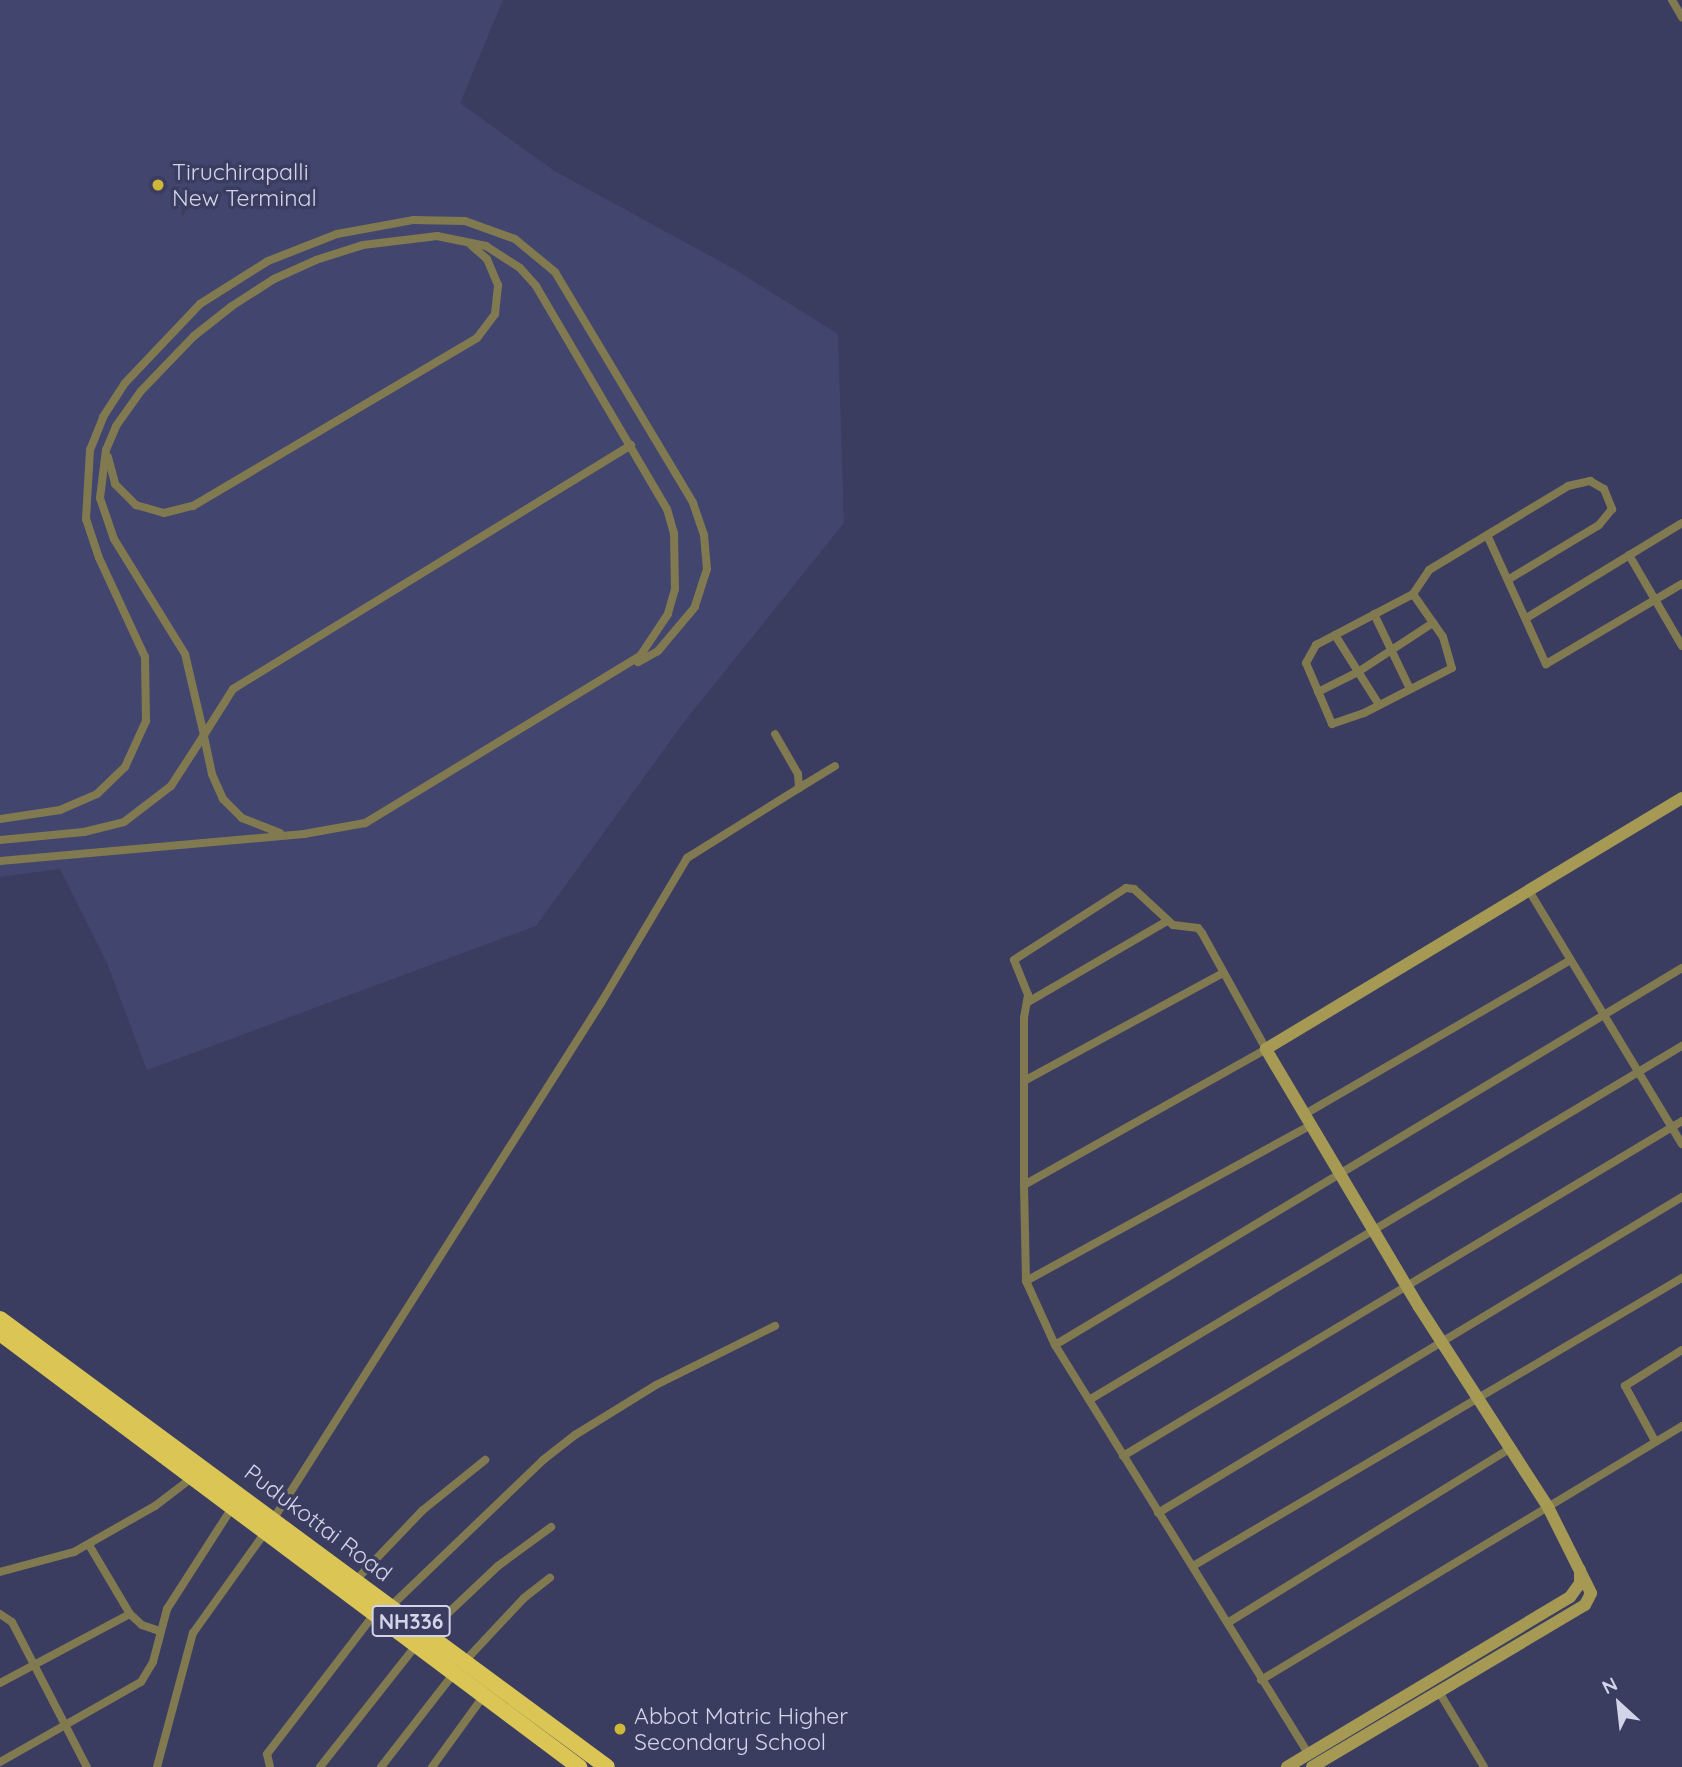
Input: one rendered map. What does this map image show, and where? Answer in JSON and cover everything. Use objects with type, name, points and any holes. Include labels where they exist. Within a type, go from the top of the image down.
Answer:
[{"type":"highway","name":"Pudukottai Road","points":[[0,1318],[270,1524],[375,1614],[422,1639],[606,1767]]},
{"type":"highway","name":"Pudukottai Road","points":[[0,1333],[233,1506],[270,1524],[356,1580],[391,1606],[422,1639]]},
{"type":"highway","name":"Pudukottai Road","points":[[460,1666],[485,1695],[579,1767]]},
{"type":"street","points":[[1672,0],[1682,17]]},
{"type":"street","points":[[0,819],[60,810],[97,794],[113,782],[135,751],[146,721],[149,689],[140,642],[90,538],[85,499],[90,450],[113,401],[173,330],[200,304],[268,261],[337,234],[413,220],[464,221],[515,239],[555,272],[693,503],[704,535],[704,587],[673,636],[658,651],[377,818],[304,834],[0,861]]},
{"type":"street","points":[[304,834],[265,830],[232,809],[212,774],[185,654],[105,518],[101,476],[113,432],[141,391],[194,336],[274,279],[363,245],[437,236],[503,254],[536,286],[667,509],[677,564],[675,589],[656,636],[620,672]]},
{"type":"street","points":[[113,432],[109,468],[128,500],[155,512],[193,506],[477,338],[495,314],[498,285],[487,259],[466,242]]},
{"type":"street","points":[[0,840],[84,832],[124,822],[171,786],[224,699],[243,680],[631,444]]},
{"type":"street","points":[[1413,594],[1433,623],[1452,668],[1379,705],[1332,724],[1306,663],[1316,645],[1413,594],[1429,570],[1569,486],[1590,481],[1604,489],[1612,509],[1600,525],[1509,579]]},
{"type":"street","points":[[1528,617],[1682,523]]},
{"type":"street","points":[[1488,537],[1528,617],[1546,664],[1682,584]]},
{"type":"street","points":[[1629,555],[1682,646]]},
{"type":"street","points":[[1374,614],[1410,689]]},
{"type":"street","points":[[1318,692],[1358,672],[1433,623]]},
{"type":"street","points":[[1335,635],[1379,705]]},
{"type":"street","points":[[775,734],[801,781],[799,788]]},
{"type":"street","points":[[157,1767],[193,1633],[270,1524],[601,1003],[687,858],[835,765]]},
{"type":"street","points":[[1024,1185],[1266,1049],[1682,798]]},
{"type":"street","points":[[1287,1767],[1311,1761],[1433,1695],[1590,1601],[1591,1593],[1548,1507],[1407,1286],[1266,1049],[1198,928],[1167,921],[1134,890],[1126,888],[1015,955],[1028,1002],[1024,1081],[1026,1281],[1055,1345],[1228,1622],[1311,1761]]},
{"type":"street","points":[[1528,889],[1682,1144]]},
{"type":"street","points":[[1028,1002],[1167,921]]},
{"type":"street","points":[[1026,1281],[1308,1120],[1571,960]]},
{"type":"street","points":[[1055,1345],[1682,968]]},
{"type":"street","points":[[1024,1081],[1223,974]]},
{"type":"street","points":[[1088,1400],[1682,1046]]},
{"type":"street","points":[[1123,1456],[1682,1121]]},
{"type":"street","points":[[1158,1513],[1682,1197]]},
{"type":"street","points":[[1193,1566],[1682,1278]]},
{"type":"street","points":[[391,1606],[542,1460],[575,1435],[656,1385],[775,1326]]},
{"type":"street","points":[[1655,1441],[1625,1386],[1682,1350]]},
{"type":"street","points":[[1261,1680],[1682,1426]]},
{"type":"street","points":[[1228,1622],[1511,1448]]},
{"type":"street","points":[[356,1580],[423,1510],[485,1460]]},
{"type":"street","points":[[0,1572],[89,1545],[193,1477]]},
{"type":"street","points":[[0,1762],[141,1682],[153,1662],[159,1631],[167,1609],[233,1506]]},
{"type":"street","points":[[320,1767],[422,1639],[498,1566],[551,1527]]},
{"type":"street","points":[[89,1545],[130,1614],[142,1625],[159,1631]]},
{"type":"street","points":[[1311,1761],[1421,1687],[1570,1597],[1580,1583],[1580,1570]]},
{"type":"street","points":[[381,1767],[460,1666],[524,1598],[550,1578]]},
{"type":"street","points":[[0,1614],[12,1622],[87,1767]]},
{"type":"street","points":[[0,1684],[130,1614]]},
{"type":"street","points":[[270,1767],[267,1754],[375,1614]]},
{"type":"street","points":[[1421,1687],[1433,1695],[1484,1767]]},
{"type":"street","points":[[432,1767],[485,1695]]},
{"type":"shaded area","points":[[0,0],[503,0],[460,103],[553,170],[734,269],[838,334],[844,523],[684,722],[536,926],[147,1070],[107,963],[60,869],[0,877]]},
{"type":"place","name":"Tiruchirapalli New Terminal","points":[[158,185]]},
{"type":"place","name":"Abbot Matric Higher Secondary School","points":[[620,1729]]}]
